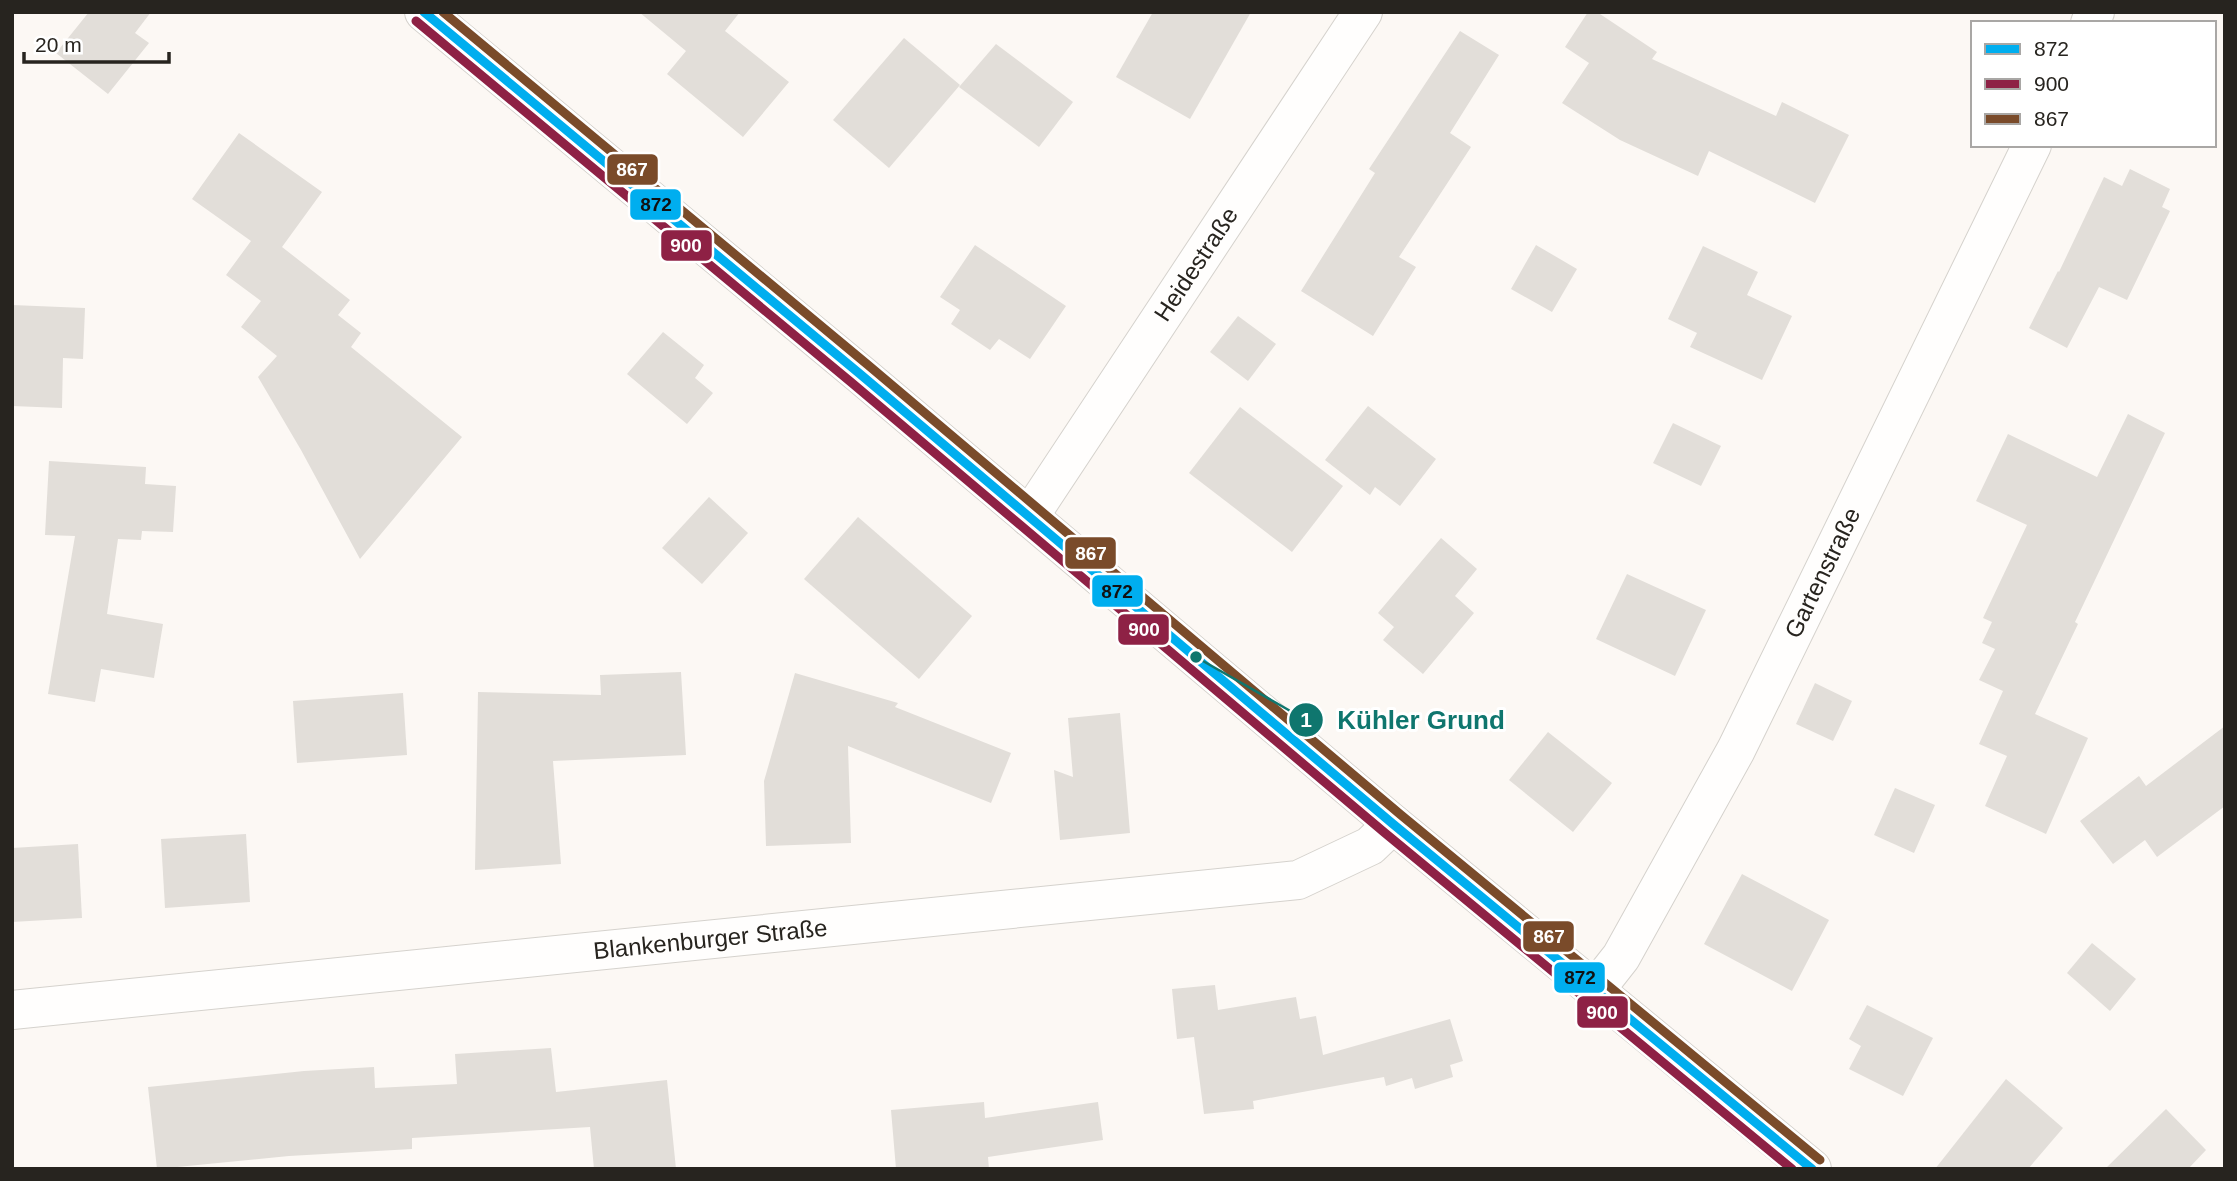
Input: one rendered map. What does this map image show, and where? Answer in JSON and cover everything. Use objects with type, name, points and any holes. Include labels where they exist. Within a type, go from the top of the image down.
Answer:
[{"type":"street","points":[[424,12],[1393,824],[1812,1169]]},
{"type":"street","name":"Heidestraße","points":[[1029,517],[1363,12]]},
{"type":"street","name":"Gartenstraße","points":[[1595,990],[1621,957],[1736,750],[2031,147]]},
{"type":"street","name":"Blankenburger Straße","points":[[12,1010],[1298,880],[1370,846],[1393,824]]},
{"type":"building","points":[[89,12],[151,12],[135,33],[149,43],[108,94],[56,53]]},
{"type":"building","points":[[639,12],[740,12],[725,31],[789,82],[743,137],[667,74],[686,51]]},
{"type":"building","points":[[1153,12],[1251,12],[1190,119],[1116,77]]},
{"type":"building","points":[[1588,12],[1597,12],[1657,52],[1652,59],[1776,116],[1782,102],[1849,135],[1815,203],[1709,151],[1698,176],[1620,140],[1562,103],[1589,63],[1565,47]]},
{"type":"building","points":[[1460,31],[1499,55],[1450,133],[1471,147],[1399,257],[1416,267],[1373,336],[1301,291],[1375,173],[1369,169]]},
{"type":"building","points":[[904,38],[960,85],[889,168],[833,120]]},
{"type":"building","points":[[996,44],[1073,102],[1039,147],[959,87]]},
{"type":"building","points":[[239,133],[322,192],[282,247],[350,300],[338,315],[361,333],[351,347],[462,437],[360,559],[258,377],[277,356],[241,327],[261,301],[226,275],[251,241],[192,199]]},
{"type":"building","points":[[2130,169],[2170,189],[2162,207],[2170,211],[2127,300],[2099,287],[2067,348],[2029,328],[2104,177],[2122,186]]},
{"type":"building","points":[[975,245],[1066,306],[1030,359],[999,339],[990,350],[951,324],[960,310],[940,297]]},
{"type":"building","points":[[1536,245],[1577,269],[1552,312],[1511,289]]},
{"type":"building","points":[[1703,246],[1758,272],[1747,295],[1792,316],[1762,380],[1690,347],[1697,333],[1668,319]]},
{"type":"building","points":[[12,305],[85,308],[83,359],[63,358],[62,408],[12,406]]},
{"type":"building","points":[[1238,316],[1276,344],[1248,381],[1210,352]]},
{"type":"building","points":[[663,332],[704,365],[695,378],[713,393],[687,424],[627,374]]},
{"type":"building","points":[[1368,406],[1436,459],[1400,506],[1375,487],[1370,495],[1325,460]]},
{"type":"building","points":[[1240,407],[1343,486],[1292,552],[1189,473]]},
{"type":"building","points":[[2128,414],[2165,433],[2075,622],[2078,624],[2035,714],[2088,738],[2046,834],[1985,806],[2007,756],[1979,744],[2003,691],[1979,680],[1995,649],[1982,643],[1992,622],[1983,618],[2027,525],[1976,501],[2008,434],[2097,477]]},
{"type":"building","points":[[1673,423],[1721,446],[1701,486],[1653,463]]},
{"type":"building","points":[[49,461],[146,467],[145,484],[176,486],[173,532],[142,531],[141,540],[118,539],[107,614],[163,624],[154,678],[101,669],[95,702],[48,694],[75,536],[45,535]]},
{"type":"building","points":[[709,497],[748,533],[702,584],[662,548]]},
{"type":"building","points":[[858,517],[972,616],[919,679],[804,579]]},
{"type":"building","points":[[1441,538],[1477,569],[1455,596],[1474,613],[1423,674],[1383,640],[1394,627],[1378,613]]},
{"type":"building","points":[[1627,574],[1706,610],[1675,676],[1596,639]]},
{"type":"building","points":[[681,672],[686,755],[553,761],[561,864],[475,870],[478,692],[601,695],[600,675]]},
{"type":"building","points":[[795,673],[898,703],[895,707],[1011,753],[991,803],[848,746],[851,843],[766,846],[764,781]]},
{"type":"building","points":[[1815,683],[1852,701],[1833,741],[1796,724]]},
{"type":"building","points":[[403,693],[407,755],[297,763],[293,701]]},
{"type":"building","points":[[1120,713],[1130,833],[1060,840],[1054,770],[1073,777],[1068,718]]},
{"type":"building","points":[[2225,726],[2225,806],[2157,857],[2145,840],[2113,864],[2080,821],[2139,776],[2146,786]]},
{"type":"building","points":[[1548,732],[1612,783],[1573,832],[1509,780]]},
{"type":"building","points":[[1895,788],[1935,805],[1914,853],[1874,835]]},
{"type":"building","points":[[246,834],[250,902],[165,908],[161,839]]},
{"type":"building","points":[[78,844],[82,918],[12,922],[12,848]]},
{"type":"building","points":[[1742,874],[1829,920],[1792,991],[1704,944]]},
{"type":"building","points":[[2092,943],[2136,979],[2110,1011],[2067,973]]},
{"type":"building","points":[[1215,985],[1218,1010],[1296,997],[1300,1019],[1316,1016],[1323,1055],[1450,1019],[1463,1061],[1450,1065],[1453,1077],[1415,1089],[1412,1078],[1386,1086],[1384,1077],[1253,1101],[1254,1109],[1204,1114],[1194,1037],[1177,1039],[1172,989]]},
{"type":"building","points":[[1867,1005],[1933,1038],[1903,1096],[1849,1069],[1861,1046],[1849,1039]]},
{"type":"building","points":[[551,1048],[556,1092],[667,1080],[676,1169],[594,1169],[590,1127],[412,1138],[412,1149],[289,1156],[157,1169],[148,1087],[304,1071],[374,1067],[375,1088],[457,1084],[455,1054]]},
{"type":"building","points":[[2006,1079],[2063,1128],[2028,1169],[1935,1169]]},
{"type":"building","points":[[984,1102],[985,1118],[1098,1102],[1103,1140],[988,1157],[989,1169],[896,1169],[891,1110]]},
{"type":"building","points":[[2166,1109],[2206,1150],[2188,1169],[2105,1169]]},
{"type":"transit line","name":"872","points":[[424,12],[860,374],[1393,824],[1812,1169]]},
{"type":"transit line","name":"867","points":[[443,12],[868,365],[1401,815],[1820,1160]]},
{"type":"transit line","name":"900","points":[[416,21],[852,383],[1385,833],[1792,1169]]},
{"type":"place","name":"Kühler Grund","points":[[1196,657]]}]
